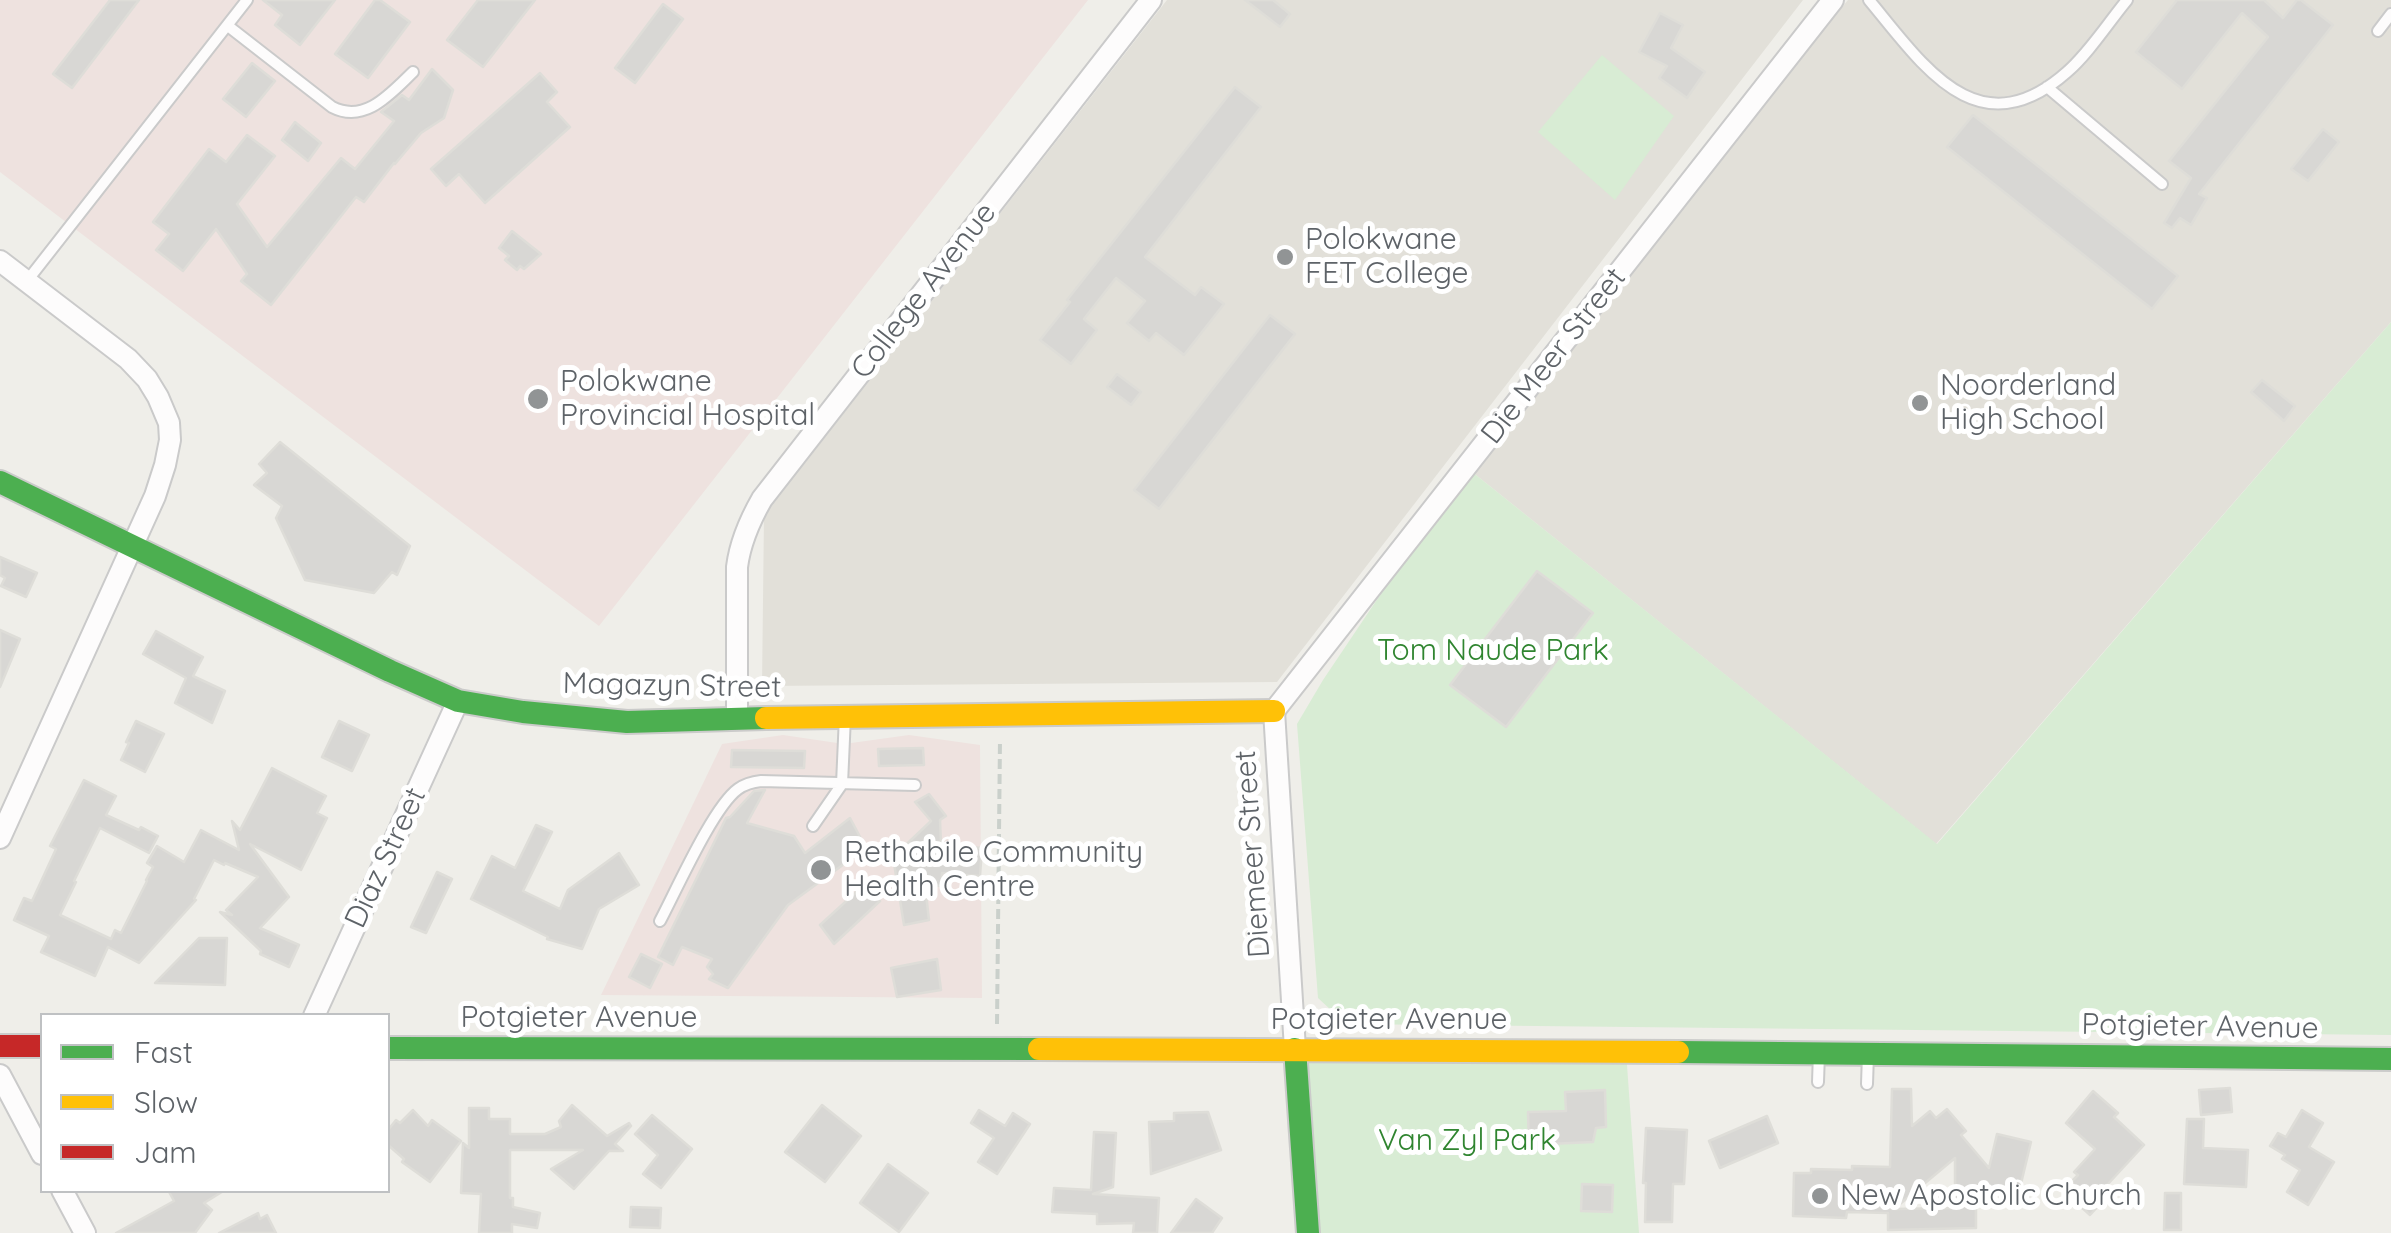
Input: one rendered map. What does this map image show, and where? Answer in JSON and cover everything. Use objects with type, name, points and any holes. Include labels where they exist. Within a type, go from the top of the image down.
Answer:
[{"type":"street","name":"College Avenue","points":[[736,719],[737,567],[746,533],[762,499],[1151,0]]},
{"type":"street","name":"Die Meer Street","points":[[1274,711],[1833,0]]},
{"type":"street","points":[[0,261],[147,379],[163,406],[170,440],[155,496],[0,838]]},
{"type":"street","name":"Magazyn Street","points":[[0,482],[458,701],[610,721],[1274,711]]},
{"type":"street","name":"Diaz Street","points":[[315,1013],[458,701]]},
{"type":"street","name":"Diemeer Street","points":[[1274,711],[1308,1233]]},
{"type":"street","points":[[0,1046],[40,1046]]},
{"type":"street","name":"Potgieter Avenue","points":[[390,1048],[1295,1049],[2391,1059]]},
{"type":"street","points":[[0,1075],[40,1150]]},
{"type":"street","points":[[64,1193],[85,1233]]},
{"type":"lane","points":[[26,281],[247,0]]},
{"type":"lane","points":[[1868,0],[1937,78],[1977,102],[2000,105],[2030,96],[2069,71],[2127,0]]},
{"type":"lane","points":[[2378,31],[2391,14]]},
{"type":"lane","points":[[228,26],[344,113],[356,114],[367,109],[413,72]]},
{"type":"lane","points":[[2047,87],[2162,184]]},
{"type":"lane","points":[[813,826],[842,784],[845,716]]},
{"type":"lane","points":[[660,921],[718,812],[734,792],[749,783],[915,785]]},
{"type":"lane","points":[[1818,1052],[1818,1082]]},
{"type":"lane","points":[[1866,1084],[1868,1053]]},
{"type":"path","points":[[996,1049],[1000,714]]},
{"type":"shaded area","name":"Polokwane Provincial Hospital","points":[[0,0],[1088,0],[599,626],[0,172]]},
{"type":"shaded area","name":"Polokwane FET College","points":[[1167,0],[1803,0],[1277,682],[762,686],[764,515]]},
{"type":"shaded area","name":"Noorderland High School","points":[[1848,0],[2391,0],[2391,322],[1936,844],[1466,467]]},
{"type":"shaded area","name":"Rethabile Community Health Centre","points":[[783,735],[844,744],[909,735],[980,745],[982,998],[601,995],[722,744]]},
{"type":"green space","points":[[1602,55],[1674,116],[1615,200],[1538,132]]},
{"type":"green space","name":"Tom Naude Park","points":[[2391,322],[2391,1035],[1346,1024],[1318,998],[1297,724],[1466,467],[1937,844]]},
{"type":"green space","name":"Van Zyl Park","points":[[1295,1049],[1626,1051],[1639,1233],[1308,1233]]},
{"type":"building","points":[[110,0],[139,0],[72,88],[53,74]]},
{"type":"building","points":[[263,0],[335,0],[300,45],[275,25],[282,15]]},
{"type":"building","points":[[375,0],[410,22],[368,78],[335,54]]},
{"type":"building","points":[[478,0],[535,0],[483,67],[447,40]]},
{"type":"building","points":[[1245,0],[1273,0],[1290,14],[1280,27]]},
{"type":"building","points":[[2177,0],[2264,0],[2283,18],[2301,0],[2333,25],[2199,194],[2207,198],[2191,225],[2180,218],[2172,228],[2164,223],[2191,178],[2169,161],[2268,37],[2242,13],[2182,89],[2136,52]]},
{"type":"building","points":[[663,4],[683,19],[635,83],[615,68]]},
{"type":"building","points":[[1660,13],[1683,25],[1671,48],[1705,72],[1687,98],[1659,78],[1667,66],[1639,52]]},
{"type":"building","points":[[252,63],[275,81],[246,117],[223,99]]},
{"type":"building","points":[[432,69],[453,90],[444,118],[421,133],[364,202],[356,197],[271,305],[241,281],[247,274],[216,229],[183,271],[156,250],[169,234],[153,222],[209,149],[226,162],[247,135],[275,156],[237,204],[267,247],[341,158],[355,169],[394,121],[381,112],[402,95],[409,100]]},
{"type":"building","points":[[540,73],[557,92],[547,102],[570,127],[485,203],[459,174],[446,186],[431,169]]},
{"type":"building","points":[[1235,87],[1261,107],[1145,257],[1195,295],[1201,287],[1224,304],[1184,355],[1156,333],[1149,341],[1127,323],[1145,301],[1116,278],[1084,319],[1097,330],[1071,364],[1040,340],[1070,302],[1067,300]]},
{"type":"building","points":[[1973,115],[2178,276],[2152,309],[1947,147]]},
{"type":"building","points":[[295,122],[321,143],[308,161],[282,140]]},
{"type":"building","points":[[2323,129],[2339,142],[2308,181],[2291,169]]},
{"type":"building","points":[[512,231],[541,254],[524,269],[520,266],[517,270],[505,260],[509,256],[499,248]]},
{"type":"building","points":[[1270,315],[1295,334],[1159,509],[1134,490]]},
{"type":"building","points":[[1117,374],[1141,392],[1131,405],[1107,387]]},
{"type":"building","points":[[2262,380],[2295,406],[2284,421],[2251,392]]},
{"type":"building","points":[[280,442],[410,546],[397,575],[392,572],[374,593],[305,580],[276,518],[282,506],[254,485],[267,473],[259,464]]},
{"type":"building","points":[[0,557],[37,573],[26,597],[1,586],[5,578],[0,575]]},
{"type":"building","points":[[1537,571],[1593,613],[1506,727],[1450,685]]},
{"type":"building","points":[[0,630],[20,639],[0,687]]},
{"type":"building","points":[[156,631],[203,657],[193,676],[225,691],[212,723],[175,703],[186,678],[143,654]]},
{"type":"building","points":[[136,721],[164,734],[145,772],[121,760]]},
{"type":"building","points":[[339,721],[369,735],[352,771],[322,757]]},
{"type":"building","points":[[923,748],[924,765],[879,766],[878,749]]},
{"type":"building","points":[[732,750],[805,751],[804,768],[731,767]]},
{"type":"building","points":[[272,768],[326,796],[317,813],[327,818],[301,870],[250,844],[289,897],[260,928],[299,945],[289,967],[260,954],[220,912],[232,915],[226,910],[258,877],[214,860],[196,900],[139,963],[108,947],[95,976],[41,952],[49,936],[14,920],[24,898],[32,901],[56,849],[50,846],[84,780],[116,796],[106,815],[158,836],[149,853],[100,828],[74,881],[60,915],[111,939],[115,930],[121,933],[147,881],[153,867],[147,863],[157,846],[184,862],[201,830],[239,850],[232,821],[240,830]]},
{"type":"building","points":[[765,790],[747,823],[794,836],[805,853],[850,818],[866,848],[788,905],[728,988],[709,979],[713,974],[707,967],[712,959],[682,947],[673,965],[658,957],[726,818],[754,791]]},
{"type":"building","points":[[929,794],[946,816],[940,820],[941,845],[982,848],[980,876],[942,873],[942,886],[925,885],[929,920],[904,925],[893,857],[931,821],[915,802]]},
{"type":"building","points":[[536,825],[552,832],[523,891],[560,909],[568,890],[619,853],[639,885],[599,909],[582,949],[547,939],[471,899],[492,856],[515,868]]},
{"type":"building","points":[[437,872],[452,879],[426,933],[411,927]]},
{"type":"building","points":[[865,884],[880,901],[834,944],[820,925]]},
{"type":"building","points":[[199,938],[227,938],[225,985],[155,983]]},
{"type":"building","points":[[641,954],[662,964],[650,988],[629,977]]},
{"type":"building","points":[[937,959],[941,990],[897,997],[891,968]]},
{"type":"building","points":[[2230,1088],[2232,1112],[2201,1115],[2199,1090]]},
{"type":"building","points":[[1892,1089],[1911,1089],[1912,1126],[1930,1111],[1936,1118],[1947,1109],[1966,1131],[1961,1135],[1989,1168],[1997,1134],[2031,1142],[2018,1196],[1976,1186],[1976,1228],[1888,1230],[1888,1213],[1847,1212],[1846,1218],[1793,1216],[1794,1173],[1811,1173],[1811,1169],[1852,1170],[1852,1166],[1890,1167]],"holes":[[[1955,1158],[1955,1208],[1894,1209]]]},
{"type":"building","points":[[1605,1090],[1606,1127],[1596,1128],[1593,1142],[1529,1148],[1528,1112],[1566,1111],[1565,1092]]},
{"type":"building","points":[[2093,1091],[2118,1113],[2114,1117],[2144,1145],[2096,1197],[2102,1202],[2090,1215],[2068,1195],[2075,1188],[2072,1181],[2078,1175],[2074,1172],[2095,1149],[2066,1123]]},
{"type":"building","points":[[572,1105],[607,1136],[629,1123],[631,1126],[615,1144],[623,1151],[609,1151],[574,1189],[551,1169],[583,1150],[510,1150],[513,1207],[540,1213],[537,1228],[512,1224],[512,1233],[479,1233],[481,1194],[461,1193],[463,1143],[469,1148],[469,1108],[489,1108],[489,1119],[510,1119],[510,1134],[545,1134],[561,1127],[559,1121]]},
{"type":"building","points":[[822,1105],[861,1136],[825,1182],[785,1152]]},
{"type":"building","points":[[413,1110],[428,1126],[432,1120],[461,1141],[430,1182],[402,1162],[404,1159],[390,1147],[390,1128],[396,1120],[400,1123]]},
{"type":"building","points":[[979,1110],[1005,1126],[1013,1113],[1030,1124],[997,1174],[978,1162],[994,1138],[971,1123]]},
{"type":"building","points":[[2302,1110],[2323,1123],[2309,1147],[2334,1162],[2308,1205],[2287,1192],[2300,1170],[2270,1146],[2278,1133],[2286,1137]]},
{"type":"building","points":[[1208,1112],[1221,1150],[1151,1174],[1149,1122],[1174,1121],[1174,1113]]},
{"type":"building","points":[[652,1115],[692,1149],[661,1188],[643,1174],[658,1155],[635,1134]]},
{"type":"building","points":[[1767,1116],[1778,1143],[1720,1168],[1709,1141]]},
{"type":"building","points":[[2187,1119],[2204,1119],[2203,1148],[2248,1150],[2246,1187],[2184,1184]]},
{"type":"building","points":[[1646,1128],[1687,1130],[1684,1184],[1673,1184],[1672,1222],[1645,1222]]},
{"type":"building","points":[[1094,1132],[1116,1133],[1113,1187],[1093,1194],[1159,1198],[1157,1233],[1133,1233],[1134,1223],[1097,1224],[1097,1214],[1052,1212],[1054,1188],[1091,1190]]},
{"type":"building","points":[[888,1164],[928,1193],[899,1232],[860,1203]]},
{"type":"building","points":[[1582,1184],[1613,1185],[1612,1212],[1581,1211]]},
{"type":"building","points":[[170,1193],[220,1193],[204,1203],[212,1210],[195,1233],[116,1233],[174,1201]]},
{"type":"building","points":[[2165,1193],[2181,1193],[2181,1230],[2164,1230]]},
{"type":"building","points":[[1196,1199],[1222,1218],[1212,1233],[1171,1233]]},
{"type":"building","points":[[631,1207],[661,1208],[660,1228],[630,1227]]},
{"type":"building","points":[[258,1213],[260,1219],[267,1215],[276,1233],[219,1233]]},
{"type":"traffic: fast","points":[[0,482],[458,701],[627,722],[766,718]]},
{"type":"traffic: fast","points":[[390,1048],[1039,1049]]},
{"type":"traffic: fast","points":[[1295,1049],[1308,1233]]},
{"type":"traffic: fast","points":[[1678,1052],[2391,1059]]},
{"type":"traffic: slow","points":[[766,718],[1274,711]]},
{"type":"traffic: slow","points":[[1039,1049],[1678,1052]]},
{"type":"traffic: jam","points":[[0,1046],[40,1046]]},
{"type":"place","name":"Polokwane FET College","points":[[1285,257]]},
{"type":"place","name":"Polokwane Provincial Hospital","points":[[538,399]]},
{"type":"place","name":"Noorderland High School","points":[[1920,403]]},
{"type":"place","name":"Rethabile Community Health Centre","points":[[821,870]]},
{"type":"place","name":"New Apostolic Church","points":[[1820,1196]]}]
